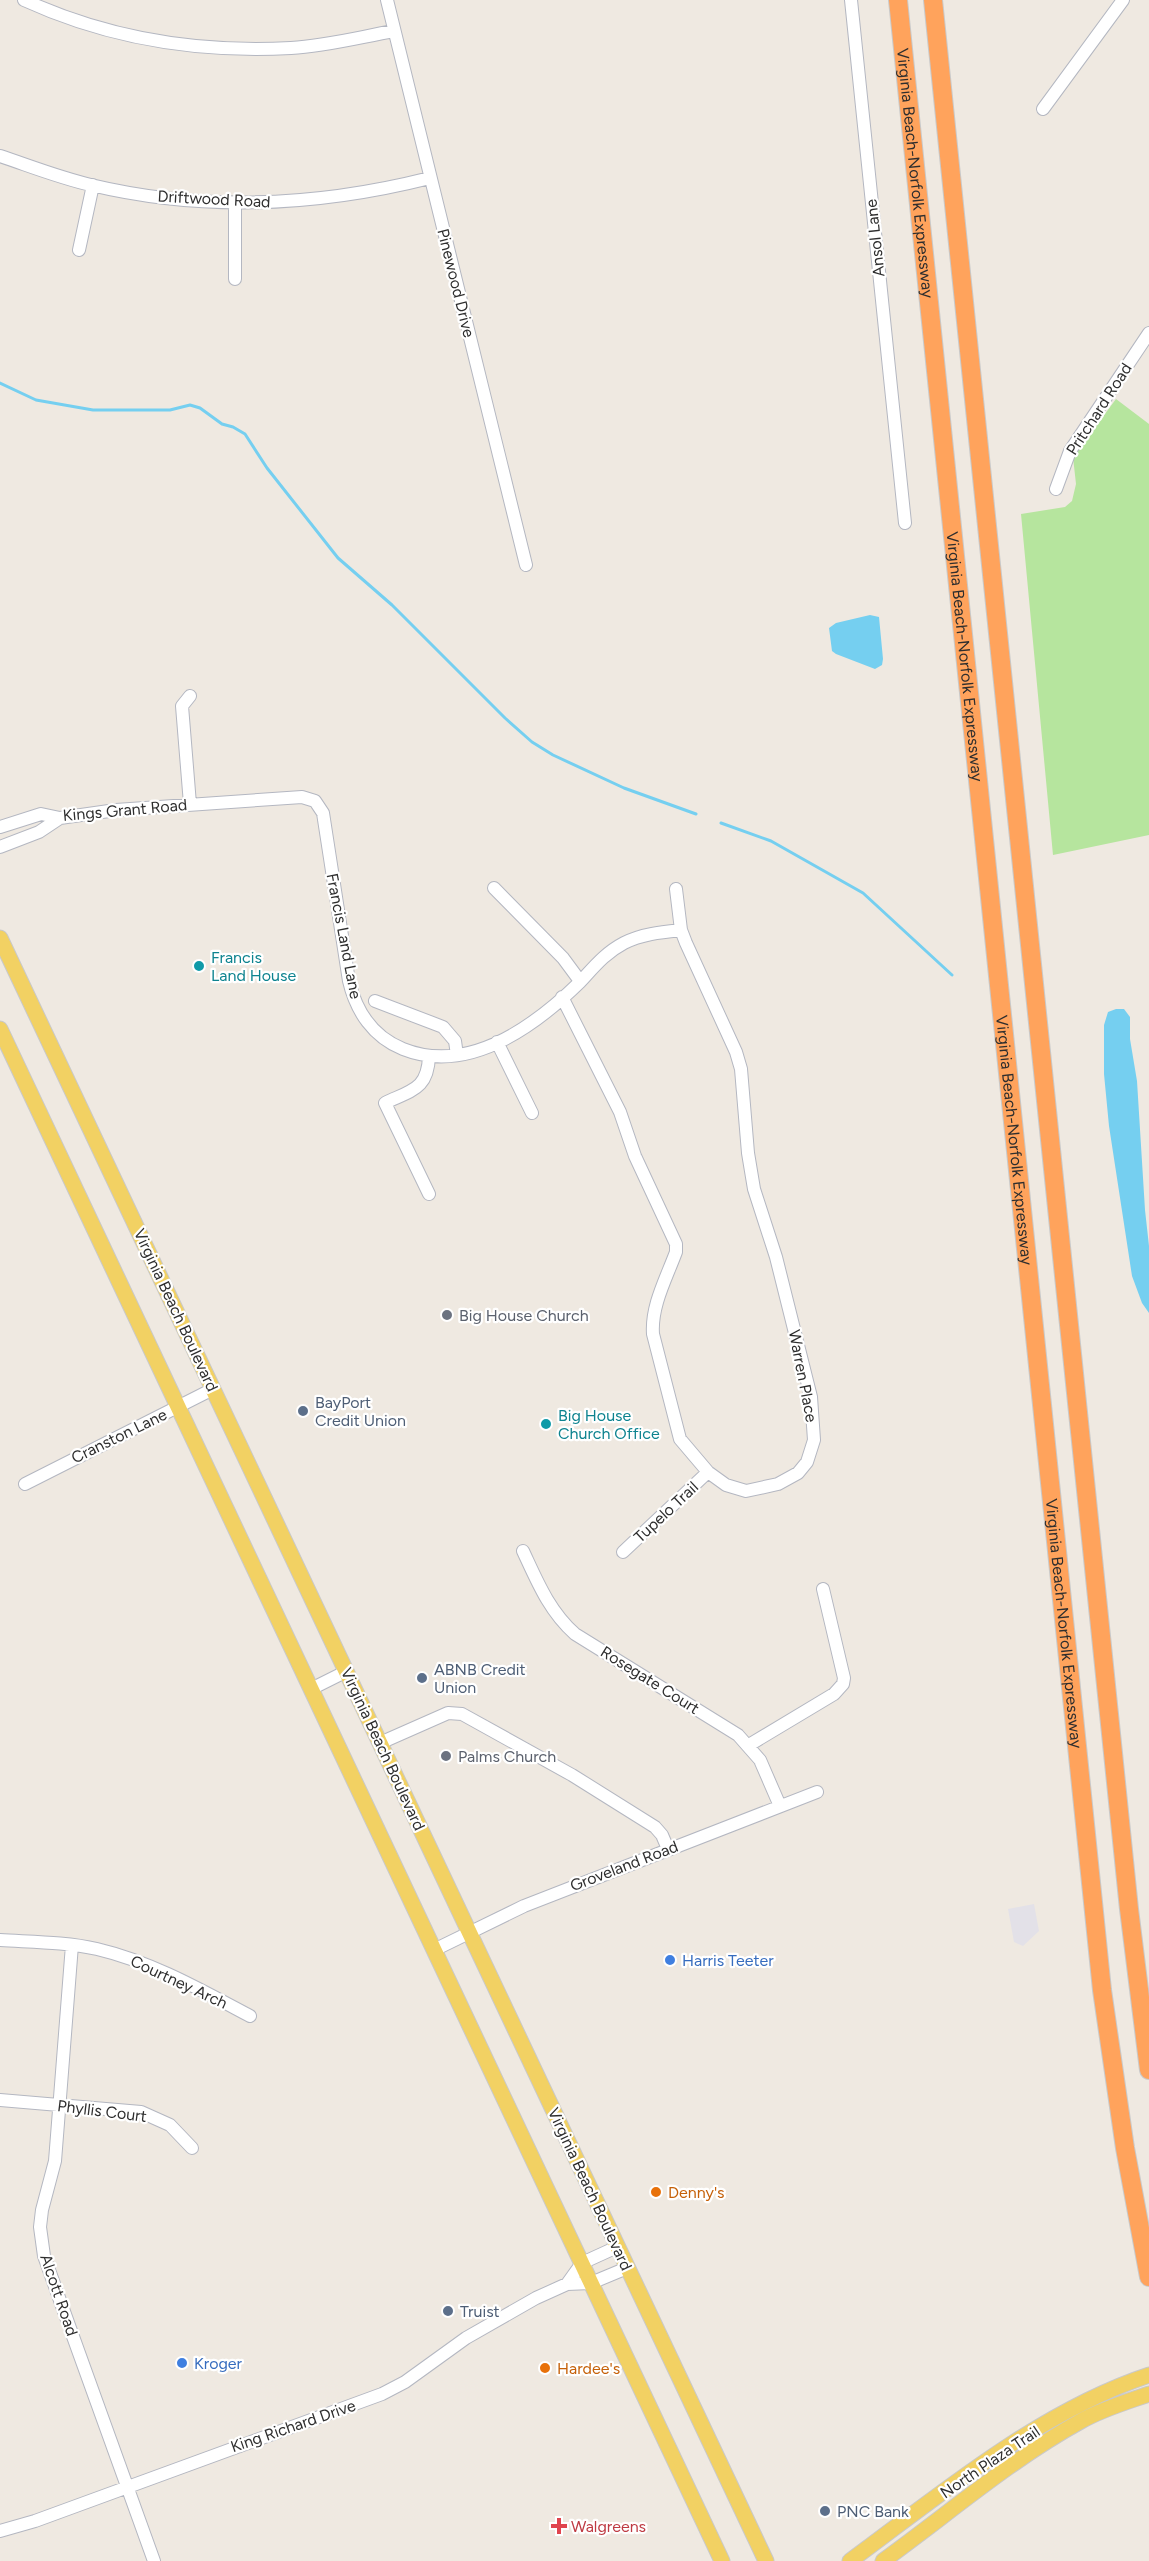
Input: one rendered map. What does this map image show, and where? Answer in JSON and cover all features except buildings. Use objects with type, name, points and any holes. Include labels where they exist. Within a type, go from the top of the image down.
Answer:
[{"type":"highway","name":"Virginia Beach-Norfolk Expressway","points":[[898,0],[1101,1978],[1125,2148],[1149,2277]]},
{"type":"highway","name":"Virginia Beach-Norfolk Expressway","points":[[933,0],[1128,1898],[1149,2070]]},
{"type":"main road","name":"Virginia Beach Boulevard","points":[[0,938],[766,2561]]},
{"type":"main road","points":[[0,1029],[722,2561]]},
{"type":"main road","name":"North Plaza Trail","points":[[850,2561],[1006,2448],[1059,2416],[1144,2376]]},
{"type":"main road","name":"North Plaza Trail","points":[[883,2561],[1046,2442],[1091,2416],[1149,2394]]},
{"type":"street","points":[[24,0],[84,24],[116,33],[206,47],[292,48],[394,31]]},
{"type":"street","name":"Pinewood Drive","points":[[387,0],[526,565]]},
{"type":"street","name":"Ansol Lane","points":[[850,0],[905,523]]},
{"type":"street","points":[[1043,109],[1123,0]]},
{"type":"street","name":"Driftwood Road","points":[[0,156],[93,185],[163,198],[235,203],[351,195],[430,178]]},
{"type":"street","points":[[80,250],[93,185]]},
{"type":"street","points":[[235,203],[235,279]]},
{"type":"street","name":"Pritchard Road","points":[[1056,489],[1070,451],[1149,333]]},
{"type":"street","points":[[190,696],[182,706],[190,804]]},
{"type":"street","name":"Francis Land Lane","points":[[253,800],[302,797],[315,801],[320,806],[324,813],[349,981],[357,1005],[365,1021],[388,1042],[415,1054],[457,1055],[497,1042],[531,1022],[562,998],[596,963],[625,942],[654,933],[681,930]]},
{"type":"street","name":"Kings Grant Road","points":[[0,827],[41,814],[60,818],[116,810],[253,800]]},
{"type":"street","points":[[0,847],[39,832],[60,818]]},
{"type":"street","points":[[494,888],[563,958],[580,981]]},
{"type":"street","name":"Warren Place","points":[[562,998],[615,1102],[635,1156],[674,1236],[676,1252],[655,1308],[653,1334],[681,1439],[708,1472],[726,1485],[746,1491],[778,1484],[793,1477],[807,1462],[814,1440],[810,1397],[788,1304],[754,1189],[748,1154],[741,1070],[736,1052],[681,930],[676,889]]},
{"type":"street","points":[[375,1000],[443,1028],[455,1041],[457,1055]]},
{"type":"street","points":[[497,1042],[532,1113]]},
{"type":"street","points":[[429,1056],[429,1070],[424,1082],[385,1103],[429,1194]]},
{"type":"street","name":"Cranston Lane","points":[[25,1484],[213,1389]]},
{"type":"street","name":"Tupelo Trail","points":[[623,1552],[708,1472]]},
{"type":"street","name":"Rosegate Court","points":[[523,1551],[555,1615],[575,1634],[734,1731],[749,1745],[760,1760],[780,1806]]},
{"type":"street","points":[[749,1745],[834,1694],[843,1684],[844,1678],[823,1589]]},
{"type":"street","points":[[311,1689],[347,1671]]},
{"type":"street","points":[[380,1743],[448,1713],[462,1714],[572,1775],[655,1827],[668,1849]]},
{"type":"street","name":"Groveland Road","points":[[434,1950],[524,1906],[818,1791]]},
{"type":"street","name":"Courtney Arch","points":[[0,1940],[72,1946],[106,1952],[154,1967],[250,2016]]},
{"type":"street","name":"Alcott Road","points":[[72,1946],[56,2161],[42,2211],[41,2240],[44,2256],[154,2561]]},
{"type":"street","name":"Phyllis Court","points":[[0,2100],[141,2112],[170,2125],[192,2148]]},
{"type":"street","name":"King Richard Drive","points":[[567,2284],[582,2263],[617,2247]]},
{"type":"street","points":[[591,2283],[627,2268]]},
{"type":"street","name":"King Richard Drive","points":[[0,2531],[35,2521],[382,2394],[405,2382],[495,2320],[567,2284],[591,2283]]},
{"type":"shaded area","points":[[1034,1904],[1039,1931],[1023,1946],[1014,1942],[1008,1909]]},
{"type":"green space","points":[[1116,399],[1149,424],[1149,835],[1053,855],[1021,514],[1065,507],[1072,501],[1076,484],[1073,457]]},
{"type":"water","points":[[870,615],[879,617],[883,659],[882,665],[875,669],[832,651],[829,628],[836,623]]},
{"type":"water","points":[[1124,1009],[1130,1017],[1130,1039],[1137,1081],[1149,1246],[1149,1313],[1142,1303],[1132,1276],[1109,1126],[1104,1074],[1104,1025],[1108,1012]]},
{"type":"waterway","points":[[0,383],[36,400],[93,410],[170,410],[190,405],[200,408],[222,424],[245,434],[267,468],[338,558],[392,605],[532,742],[553,755],[624,788],[696,814]]},
{"type":"waterway","points":[[721,823],[771,841],[863,893],[952,975]]},
{"type":"place","name":"Francis Land House","points":[[199,966]]},
{"type":"place","name":"Big House Church","points":[[447,1315]]},
{"type":"place","name":"BayPort Credit Union","points":[[303,1411]]},
{"type":"place","name":"Big House Church Office","points":[[546,1424]]},
{"type":"place","name":"ABNB Credit Union","points":[[422,1678]]},
{"type":"place","name":"Palms Church","points":[[446,1756]]},
{"type":"place","name":"Harris Teeter","points":[[670,1960]]},
{"type":"place","name":"Denny's","points":[[656,2192]]},
{"type":"place","name":"Truist","points":[[448,2311]]},
{"type":"place","name":"Kroger","points":[[182,2363]]},
{"type":"place","name":"Hardee's","points":[[545,2368]]},
{"type":"place","name":"PNC Bank","points":[[825,2511]]},
{"type":"place","name":"Walgreens","points":[[559,2526]]}]
